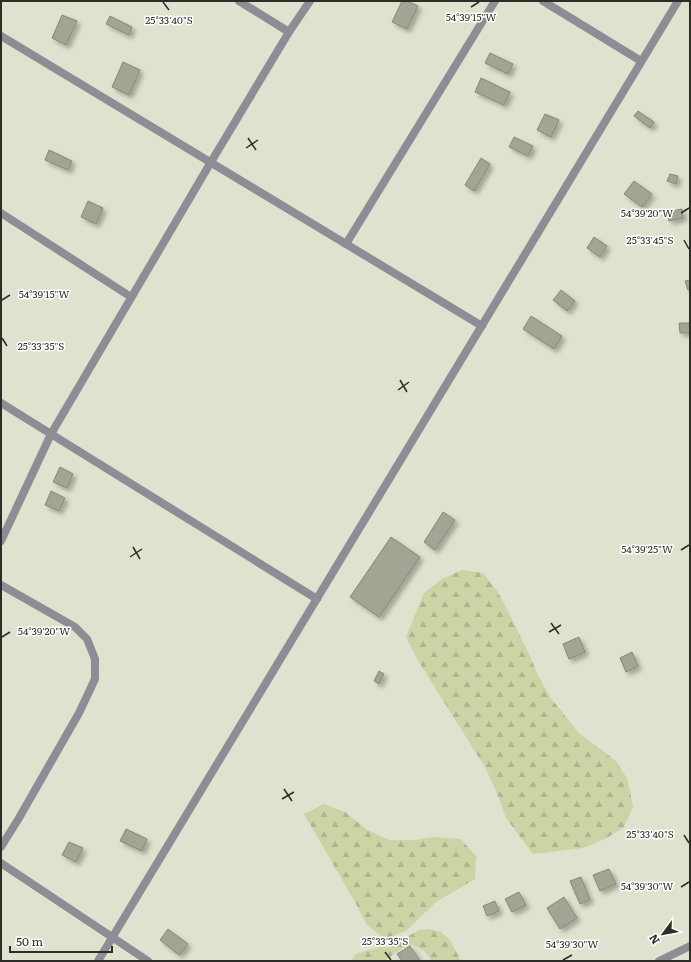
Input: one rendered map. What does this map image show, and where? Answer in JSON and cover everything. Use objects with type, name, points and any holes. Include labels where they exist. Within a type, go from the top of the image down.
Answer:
[{"type":"street","points":[[240,1],[289,32]]},
{"type":"street","points":[[1,541],[51,434],[211,162],[289,32],[310,1]]},
{"type":"street","points":[[346,244],[495,1]]},
{"type":"street","points":[[542,1],[641,61]]},
{"type":"street","points":[[98,961],[678,1]]},
{"type":"street","points":[[1,36],[482,326]]},
{"type":"street","points":[[1,213],[131,297]]},
{"type":"street","points":[[1,403],[317,599]]},
{"type":"street","points":[[1,585],[75,627],[87,639],[95,659],[95,679],[75,719],[19,818],[1,846]]},
{"type":"street","points":[[1,863],[148,961]]},
{"type":"street","points":[[658,961],[690,946]]},
{"type":"green space","points":[[462,570],[483,573],[497,591],[507,609],[550,697],[579,733],[616,761],[628,780],[633,807],[624,827],[605,839],[583,848],[533,854],[506,818],[486,769],[417,659],[406,637],[424,593],[442,579]]},
{"type":"green space","points":[[324,804],[345,812],[366,829],[389,840],[413,840],[436,837],[461,839],[476,856],[475,879],[436,902],[406,931],[385,939],[367,925],[304,814]]},
{"type":"green space","points":[[430,929],[441,932],[450,940],[461,961],[429,961],[431,959],[423,950],[413,945],[403,948],[384,961],[351,961],[356,954],[379,947],[390,947],[419,930]]},
{"type":"building","points":[[402,1],[407,1],[418,6],[407,29],[392,22]]},
{"type":"building","points":[[62,15],[77,21],[66,45],[52,38]]},
{"type":"building","points":[[110,16],[132,27],[129,35],[106,24]]},
{"type":"building","points":[[490,53],[513,64],[508,74],[485,63]]},
{"type":"building","points":[[123,62],[140,70],[129,95],[112,87]]},
{"type":"building","points":[[481,78],[510,92],[504,105],[475,92]]},
{"type":"building","points":[[638,111],[654,122],[650,128],[634,116]]},
{"type":"building","points":[[545,114],[559,120],[551,137],[537,130]]},
{"type":"building","points":[[514,137],[533,146],[528,156],[509,147]]},
{"type":"building","points":[[49,150],[72,161],[68,170],[45,160]]},
{"type":"building","points":[[481,158],[490,164],[474,191],[465,185]]},
{"type":"building","points":[[670,174],[678,176],[676,184],[667,181]]},
{"type":"building","points":[[634,181],[652,194],[642,207],[624,194]]},
{"type":"building","points":[[88,201],[103,208],[96,224],[81,217]]},
{"type":"building","points":[[682,209],[683,218],[669,221],[667,212]]},
{"type":"building","points":[[594,237],[607,246],[600,257],[587,248]]},
{"type":"building","points":[[690,280],[690,290],[688,290],[685,281]]},
{"type":"building","points":[[561,290],[575,301],[567,311],[553,300]]},
{"type":"building","points":[[531,316],[562,336],[554,349],[523,329]]},
{"type":"building","points":[[679,323],[689,323],[690,333],[680,333]]},
{"type":"building","points":[[60,467],[73,474],[67,488],[53,482]]},
{"type":"building","points":[[51,491],[65,498],[59,511],[45,505]]},
{"type":"building","points":[[443,512],[455,520],[435,550],[424,542]]},
{"type":"building","points":[[391,537],[420,557],[379,617],[350,597]]},
{"type":"building","points":[[579,637],[585,652],[569,659],[563,644]]},
{"type":"building","points":[[632,652],[638,666],[626,672],[620,658]]},
{"type":"building","points":[[379,671],[384,674],[379,684],[374,681]]},
{"type":"building","points":[[126,829],[147,839],[142,851],[120,841]]},
{"type":"building","points":[[69,842],[83,848],[76,862],[62,855]]},
{"type":"building","points":[[609,869],[616,884],[600,891],[593,875]]},
{"type":"building","points":[[581,877],[590,900],[580,904],[570,881]]},
{"type":"building","points":[[519,892],[526,905],[512,912],[505,899]]},
{"type":"building","points":[[564,897],[577,918],[560,929],[547,908]]},
{"type":"building","points":[[495,901],[499,911],[487,916],[483,906]]},
{"type":"building","points":[[168,929],[188,944],[179,955],[160,940]]},
{"type":"building","points":[[410,946],[420,961],[402,961],[397,954]]}]
